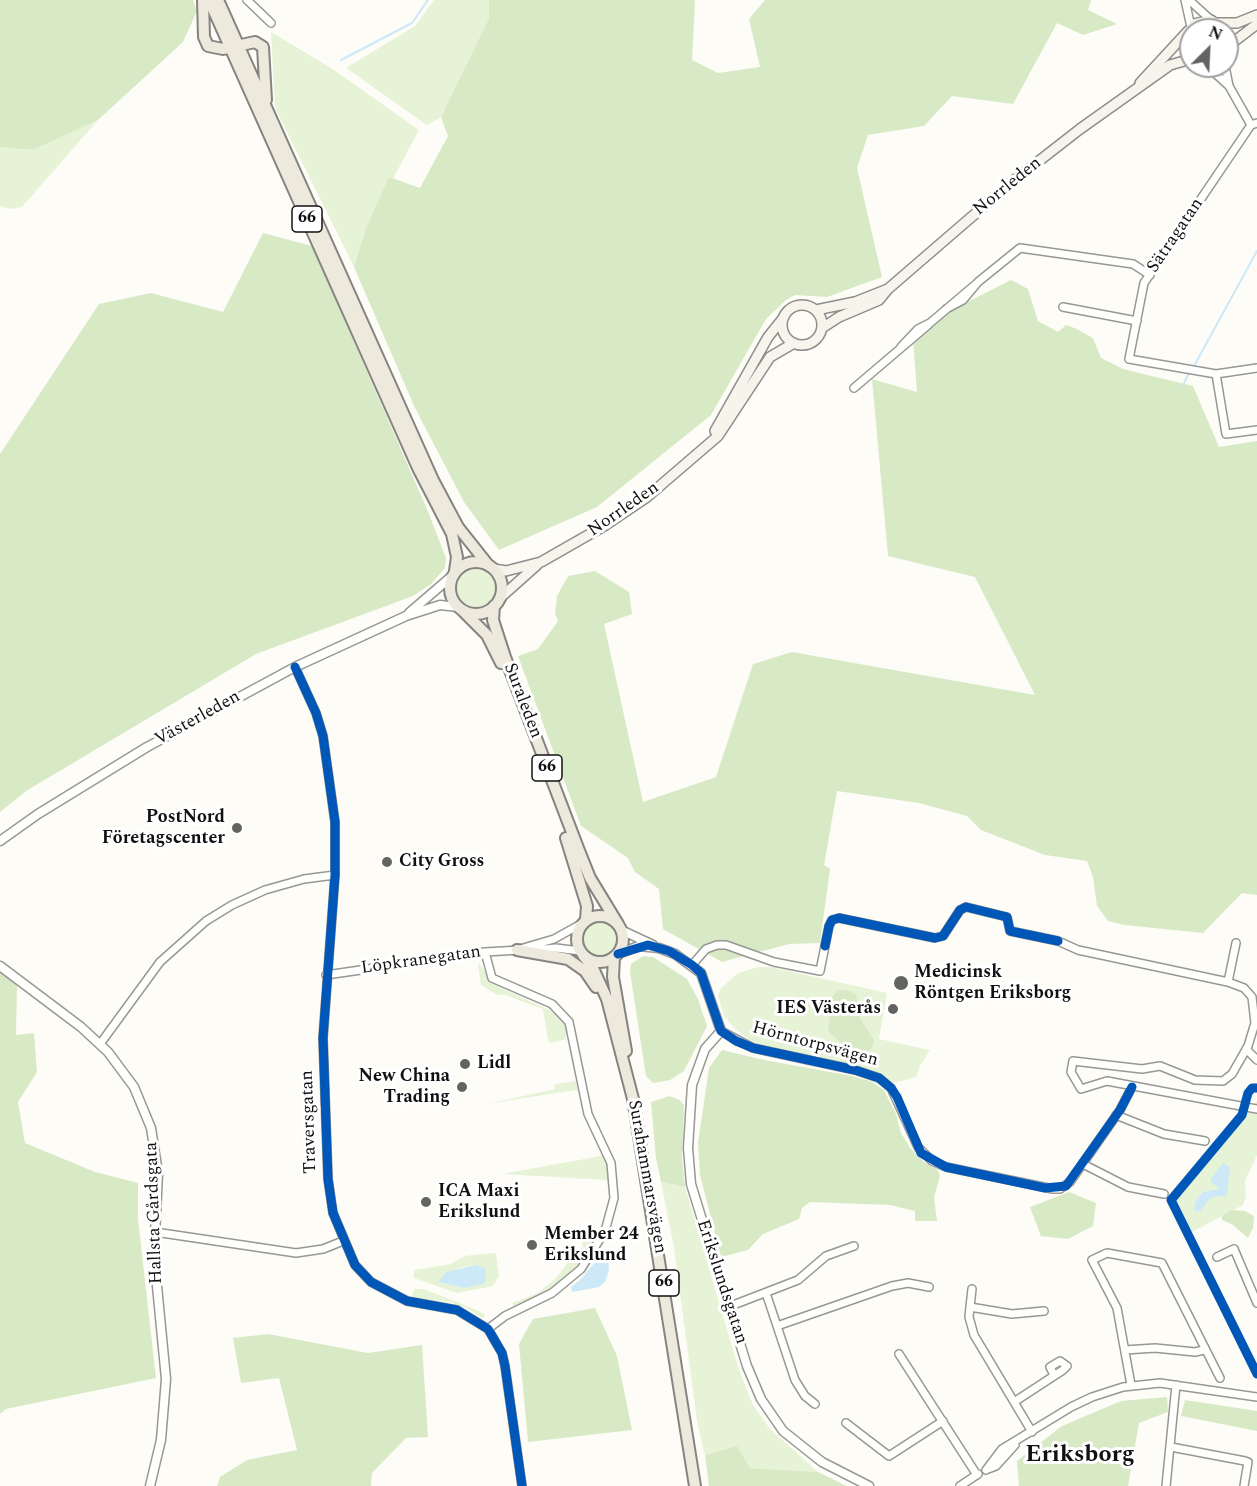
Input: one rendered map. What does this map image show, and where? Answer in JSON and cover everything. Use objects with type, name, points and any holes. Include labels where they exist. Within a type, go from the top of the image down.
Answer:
[{"type":"main road","name":"66","points":[[204,0],[207,44],[216,49],[255,42],[263,47],[267,109]]},
{"type":"main road","name":"66","points":[[209,0],[267,109],[445,505],[465,536],[501,581],[497,602]]},
{"type":"main road","name":"66","points":[[218,0],[234,46],[421,476],[452,534],[457,549],[450,592],[461,609]]},
{"type":"main road","points":[[1239,22],[1257,15]]},
{"type":"main road","points":[[1239,37],[1257,24]]},
{"type":"main road","name":"Norrleden","points":[[1133,92],[1179,41]]},
{"type":"main road","name":"Norrleden","points":[[822,328],[839,317],[879,300],[888,289],[1011,182],[1170,65],[1179,62]]},
{"type":"main road","name":"Norrleden","points":[[816,310],[855,302],[888,289]]},
{"type":"main road","points":[[798,306],[808,306],[816,310],[821,318],[822,328],[814,341],[803,345],[794,343],[784,332],[784,317],[790,309],[798,306]]},
{"type":"main road","name":"Norrleden","points":[[702,451],[768,337],[784,317]]},
{"type":"main road","name":"Norrleden","points":[[497,602],[541,562],[604,526],[647,497],[702,451],[718,436],[770,357],[794,343]]},
{"type":"main road","points":[[454,574],[471,562],[491,567]]},
{"type":"main road","name":"Norrleden","points":[[491,567],[506,571],[541,562]]},
{"type":"main road","points":[[461,609],[477,614],[497,602]]},
{"type":"main road","name":"Suraleden","points":[[497,602],[493,620],[505,657],[590,878],[620,927]]},
{"type":"main road","name":"Suraleden","points":[[461,609],[487,635],[500,659],[571,850],[587,906],[584,922]]},
{"type":"main road","points":[[584,922],[605,916],[620,927]]},
{"type":"main road","name":"66","points":[[581,953],[576,935],[584,922]]},
{"type":"main road","name":"66","points":[[616,956],[623,943],[620,927]]},
{"type":"main road","points":[[517,950],[568,959],[585,971],[598,989],[610,1018],[629,1081]]},
{"type":"main road","points":[[581,953],[597,962],[616,956]]},
{"type":"main road","name":"Surahammarsvägen","points":[[581,953],[592,966],[608,999],[629,1081],[653,1216],[695,1486]]},
{"type":"main road","name":"Surahammarsvägen","points":[[616,956],[612,977],[625,1037],[629,1081]]},
{"type":"street","points":[[248,0],[271,23]]},
{"type":"street","points":[[1187,0],[1210,18]]},
{"type":"street","points":[[1187,0],[1189,18]]},
{"type":"street","name":"Sätragatan","points":[[1216,374],[1129,359],[1144,284],[1254,124],[1229,86],[1220,78]]},
{"type":"street","name":"Sätragatan","points":[[1227,78],[1229,86]]},
{"type":"street","points":[[854,388],[901,347],[911,335],[1020,248],[1133,264],[1150,275]]},
{"type":"street","points":[[1063,307],[1137,321]]},
{"type":"street","points":[[1257,368],[1216,374],[1226,434],[1257,430]]},
{"type":"street","name":"Västerleden","points":[[406,616],[454,574]]},
{"type":"street","name":"Västerleden","points":[[0,841],[50,806],[147,747],[295,667],[406,616],[436,606],[461,609]]},
{"type":"street","name":"Traversgatan","points":[[295,667],[316,713],[327,756],[335,822],[334,875],[323,1038],[328,1179],[333,1213],[343,1241],[355,1264],[371,1282],[387,1293],[407,1301],[457,1310],[488,1329],[502,1353],[505,1365],[522,1486]]},
{"type":"street","points":[[100,1044],[160,962],[206,921],[232,905],[265,890],[304,879],[334,875]]},
{"type":"street","points":[[692,966],[706,949],[726,945],[774,962],[820,971],[832,920],[839,918],[935,938],[943,936],[960,910],[966,907],[1007,917],[1010,931],[1058,941],[1078,950],[1228,982],[1244,988],[1252,997],[1255,1023],[1246,1049],[1227,1079],[1217,1082],[1188,1078],[1160,1066],[1142,1069],[1073,1061],[1071,1072],[1081,1089],[1107,1081],[1257,1111],[1257,1109]]},
{"type":"street","name":"Löpkranegatan","points":[[517,950],[555,939],[584,922]]},
{"type":"street","points":[[620,927],[701,973],[722,1031]]},
{"type":"street","points":[[1228,982],[1236,943]]},
{"type":"street","points":[[616,956],[639,946],[659,948]]},
{"type":"street","name":"Löpkranegatan","points":[[326,975],[485,952],[556,948],[581,953]]},
{"type":"street","points":[[485,952],[492,978],[552,1004],[569,1022],[588,1114],[611,1163],[614,1198],[605,1231],[581,1269],[552,1293],[505,1316],[488,1329]]},
{"type":"street","name":"Hallsta Gårdsgata","points":[[0,966],[100,1044],[134,1087],[151,1128],[157,1164],[154,1255],[166,1360],[166,1390],[161,1440],[150,1486]]},
{"type":"street","name":"Hörntorpsvägen","points":[[722,1031],[753,1048],[855,1070],[879,1078],[897,1097],[921,1153],[946,1167],[1060,1189],[1070,1182],[1083,1164],[1132,1087]]},
{"type":"street","name":"Erikslundsgatan","points":[[722,1031],[705,1049],[695,1071],[688,1148],[694,1199],[728,1307],[754,1383],[777,1424],[822,1462],[869,1486]]},
{"type":"street","points":[[1246,1049],[1257,1060]]},
{"type":"street","points":[[1116,1115],[1164,1134],[1205,1141]]},
{"type":"street","points":[[1083,1164],[1128,1187],[1164,1194]]},
{"type":"street","points":[[155,1232],[296,1253],[323,1249],[343,1241]]},
{"type":"street","points":[[728,1307],[798,1280],[826,1256],[854,1246]]},
{"type":"street","points":[[1217,1257],[1234,1250],[1256,1294],[1257,1304]]},
{"type":"street","points":[[1131,1385],[1118,1308],[1092,1260],[1107,1253],[1162,1263],[1220,1378]]},
{"type":"street","points":[[777,1326],[892,1286],[908,1283],[929,1287]]},
{"type":"street","points":[[972,1289],[969,1317],[974,1335],[1032,1432]]},
{"type":"street","points":[[766,1293],[795,1380],[805,1396],[815,1404]]},
{"type":"street","points":[[970,1307],[1012,1314],[1044,1311]]},
{"type":"street","points":[[1125,1350],[1155,1348],[1195,1352],[1204,1350]]},
{"type":"street","points":[[899,1354],[977,1475]]},
{"type":"street","points":[[1014,1402],[1054,1376]]},
{"type":"street","points":[[960,1486],[986,1470],[1002,1449],[1016,1443],[1081,1402],[1131,1385],[1176,1385],[1257,1397]]},
{"type":"street","points":[[1166,1486],[1176,1385]]},
{"type":"street","points":[[846,1423],[889,1456],[943,1422]]},
{"type":"street","points":[[1171,1448],[1248,1462],[1244,1486]]},
{"type":"green space","points":[[0,0],[193,0],[197,11],[183,42],[98,120],[33,150],[0,147]]},
{"type":"green space","points":[[434,0],[489,0],[489,18],[441,117],[427,125],[346,68],[415,26]]},
{"type":"green space","points":[[489,0],[695,0],[692,60],[718,73],[760,67],[749,19],[765,0],[1091,0],[1088,10],[1117,24],[1083,35],[1057,23],[1013,104],[952,96],[924,126],[868,135],[857,168],[882,277],[827,297],[795,295],[786,300],[766,319],[711,415],[597,507],[499,550],[464,502],[415,408],[354,267],[365,231],[389,177],[420,188],[448,136],[441,117],[489,18]]},
{"type":"green space","points":[[271,32],[331,68],[419,130],[365,231],[354,267],[275,108]]},
{"type":"green space","points":[[98,120],[22,207],[10,209],[0,206],[0,147],[33,150]]},
{"type":"green space","points":[[263,233],[312,246],[427,509],[446,558],[445,568],[431,584],[413,596],[256,654],[26,791],[0,812],[0,454],[99,304],[151,293],[223,312]]},
{"type":"green space","points":[[1011,280],[1028,289],[1038,321],[1058,332],[1066,325],[1093,338],[1101,358],[1123,369],[1193,386],[1219,447],[1257,441],[1257,895],[1242,893],[1203,933],[1124,925],[1108,921],[1097,906],[1093,877],[1087,861],[1045,855],[981,830],[967,816],[919,803],[837,791],[824,865],[830,869],[820,943],[789,944],[722,962],[663,929],[659,889],[635,872],[628,858],[581,826],[518,656],[538,649],[558,621],[555,614],[557,596],[568,576],[595,571],[629,592],[632,614],[604,624],[643,802],[716,777],[753,664],[792,652],[1035,695],[975,577],[888,556],[872,379],[917,392],[913,339],[940,316]]},
{"type":"green space","points":[[476,568],[490,574],[496,588],[490,602],[476,608],[462,602],[456,588],[462,574]]},
{"type":"green space","points":[[600,921],[612,926],[617,938],[612,950],[600,955],[588,950],[583,938],[588,926]]},
{"type":"green space","points":[[643,956],[653,957],[687,979],[698,999],[707,1026],[684,1071],[670,1080],[653,1083],[646,1076],[630,972],[631,964]]},
{"type":"green space","points":[[480,964],[493,984],[555,1013],[566,1026],[566,1039],[550,1043],[543,1009],[503,994],[497,995],[481,985],[478,965]]},
{"type":"green space","points":[[758,967],[770,967],[887,993],[879,1039],[930,1050],[916,1077],[894,1083],[873,1070],[772,1048],[751,1041],[734,1028],[724,1016],[718,996],[721,988],[738,973]]},
{"type":"green space","points":[[0,972],[17,985],[16,1035],[34,1033],[37,1072],[18,1102],[25,1143],[95,1172],[138,1183],[138,1219],[156,1378],[6,1409],[0,1414]]},
{"type":"green space","points":[[847,990],[856,994],[860,1018],[874,1040],[872,1048],[864,1053],[840,1042],[828,1031],[832,997],[837,991]]},
{"type":"green space","points":[[722,1050],[852,1076],[870,1081],[884,1090],[896,1114],[901,1133],[911,1149],[924,1162],[938,1170],[940,1176],[934,1197],[937,1221],[915,1221],[915,1211],[890,1205],[810,1202],[802,1208],[799,1219],[763,1234],[748,1250],[721,1257],[700,1175],[698,1143],[709,1068]]},
{"type":"green space","points":[[576,1081],[578,1093],[576,1090],[487,1104],[555,1089],[555,1084]]},
{"type":"green space","points":[[669,1096],[680,1100],[684,1106],[682,1158],[685,1187],[661,1182],[656,1158],[651,1102]]},
{"type":"green space","points":[[1257,1101],[1257,1155],[1245,1181],[1246,1196],[1243,1205],[1190,1233],[1175,1201],[1176,1198]]},
{"type":"green space","points":[[601,1150],[608,1166],[608,1185],[607,1180],[502,1174],[601,1156]]},
{"type":"green space","points":[[661,1182],[685,1187],[739,1370],[753,1405],[770,1429],[818,1472],[749,1468],[737,1446],[705,1455],[697,1421],[674,1248]]},
{"type":"green space","points":[[1069,1192],[1096,1203],[1093,1226],[1068,1239],[1041,1236],[1030,1207]]},
{"type":"green space","points":[[1230,1210],[1245,1211],[1254,1216],[1253,1228],[1248,1238],[1233,1225],[1222,1220],[1222,1216]]},
{"type":"green space","points":[[598,1227],[601,1231],[583,1254],[575,1270],[554,1287],[514,1307],[512,1303],[538,1293],[556,1278],[568,1262],[571,1251],[583,1249],[581,1232],[598,1232]]},
{"type":"green space","points":[[496,1254],[499,1276],[493,1286],[457,1293],[414,1278],[414,1270],[451,1264],[465,1256]],"holes":[[[475,1265],[485,1268],[486,1281],[464,1288],[438,1282],[459,1268]]]},
{"type":"green space","points":[[414,1289],[423,1289],[485,1314],[483,1319],[467,1308],[450,1302],[415,1298],[412,1295]]},
{"type":"green space","points":[[595,1308],[617,1356],[632,1430],[528,1442],[519,1344],[533,1319]]},
{"type":"green space","points":[[268,1334],[368,1353],[422,1345],[428,1437],[406,1438],[372,1473],[371,1486],[217,1486],[220,1477],[247,1460],[297,1450],[279,1378],[241,1383],[233,1338]]},
{"type":"green space","points":[[1167,1397],[1168,1412],[1139,1423],[1128,1486],[1019,1486],[1017,1461],[1062,1426],[1121,1401]]},
{"type":"green space","points":[[1185,1400],[1257,1411],[1257,1431],[1181,1416]]},
{"type":"green space","points":[[737,1446],[750,1468],[818,1472],[847,1486],[709,1486],[705,1455]]},
{"type":"water","points":[[1223,1163],[1230,1167],[1227,1195],[1210,1198],[1197,1212],[1194,1208],[1196,1200],[1203,1192],[1220,1189],[1211,1182],[1211,1178]]},
{"type":"water","points":[[602,1254],[608,1258],[609,1270],[605,1282],[599,1287],[572,1292],[571,1287],[581,1279]]},
{"type":"water","points":[[476,1265],[485,1268],[486,1281],[483,1284],[464,1288],[438,1282],[446,1272]]},
{"type":"waterway","points":[[341,60],[412,23],[428,0]]},
{"type":"waterway","points":[[1194,366],[1257,251]]},
{"type":"waterway","points":[[1183,385],[1190,371]]},
{"type":"cycle path","points":[[295,667],[316,713],[323,736],[335,822],[335,875],[323,1038],[328,1179],[333,1213],[355,1265],[371,1282],[407,1301],[457,1310],[488,1329],[502,1353],[505,1366],[522,1486]]},
{"type":"cycle path","points":[[825,946],[829,926],[832,920],[839,918],[935,938],[943,936],[960,910],[966,907],[1007,917],[1010,931],[1058,941]]},
{"type":"cycle path","points":[[618,954],[648,945],[669,951],[692,965],[701,973],[721,1031],[736,1041],[753,1048],[855,1070],[879,1078],[891,1088],[897,1097],[921,1153],[946,1167],[1045,1188],[1066,1186],[1120,1110],[1132,1087]]},
{"type":"cycle path","points":[[1257,1088],[1252,1088],[1248,1093],[1242,1115],[1171,1200],[1257,1374]]},
{"type":"place","name":"PostNord Företagscenter","points":[[237,828]]},
{"type":"place","name":"City Gross","points":[[387,862]]},
{"type":"place","name":"Medicinsk Röntgen Eriksborg","points":[[901,983]]},
{"type":"place","name":"IES Västerås","points":[[893,1009]]},
{"type":"place","name":"Lidl","points":[[465,1064]]},
{"type":"place","name":"New China Trading","points":[[462,1087]]},
{"type":"place","name":"ICA Maxi Erikslund","points":[[426,1202]]},
{"type":"place","name":"Member 24 Erikslund","points":[[532,1245]]},
{"type":"district","name":"Eriksborg","points":[[1080,1456]]}]
